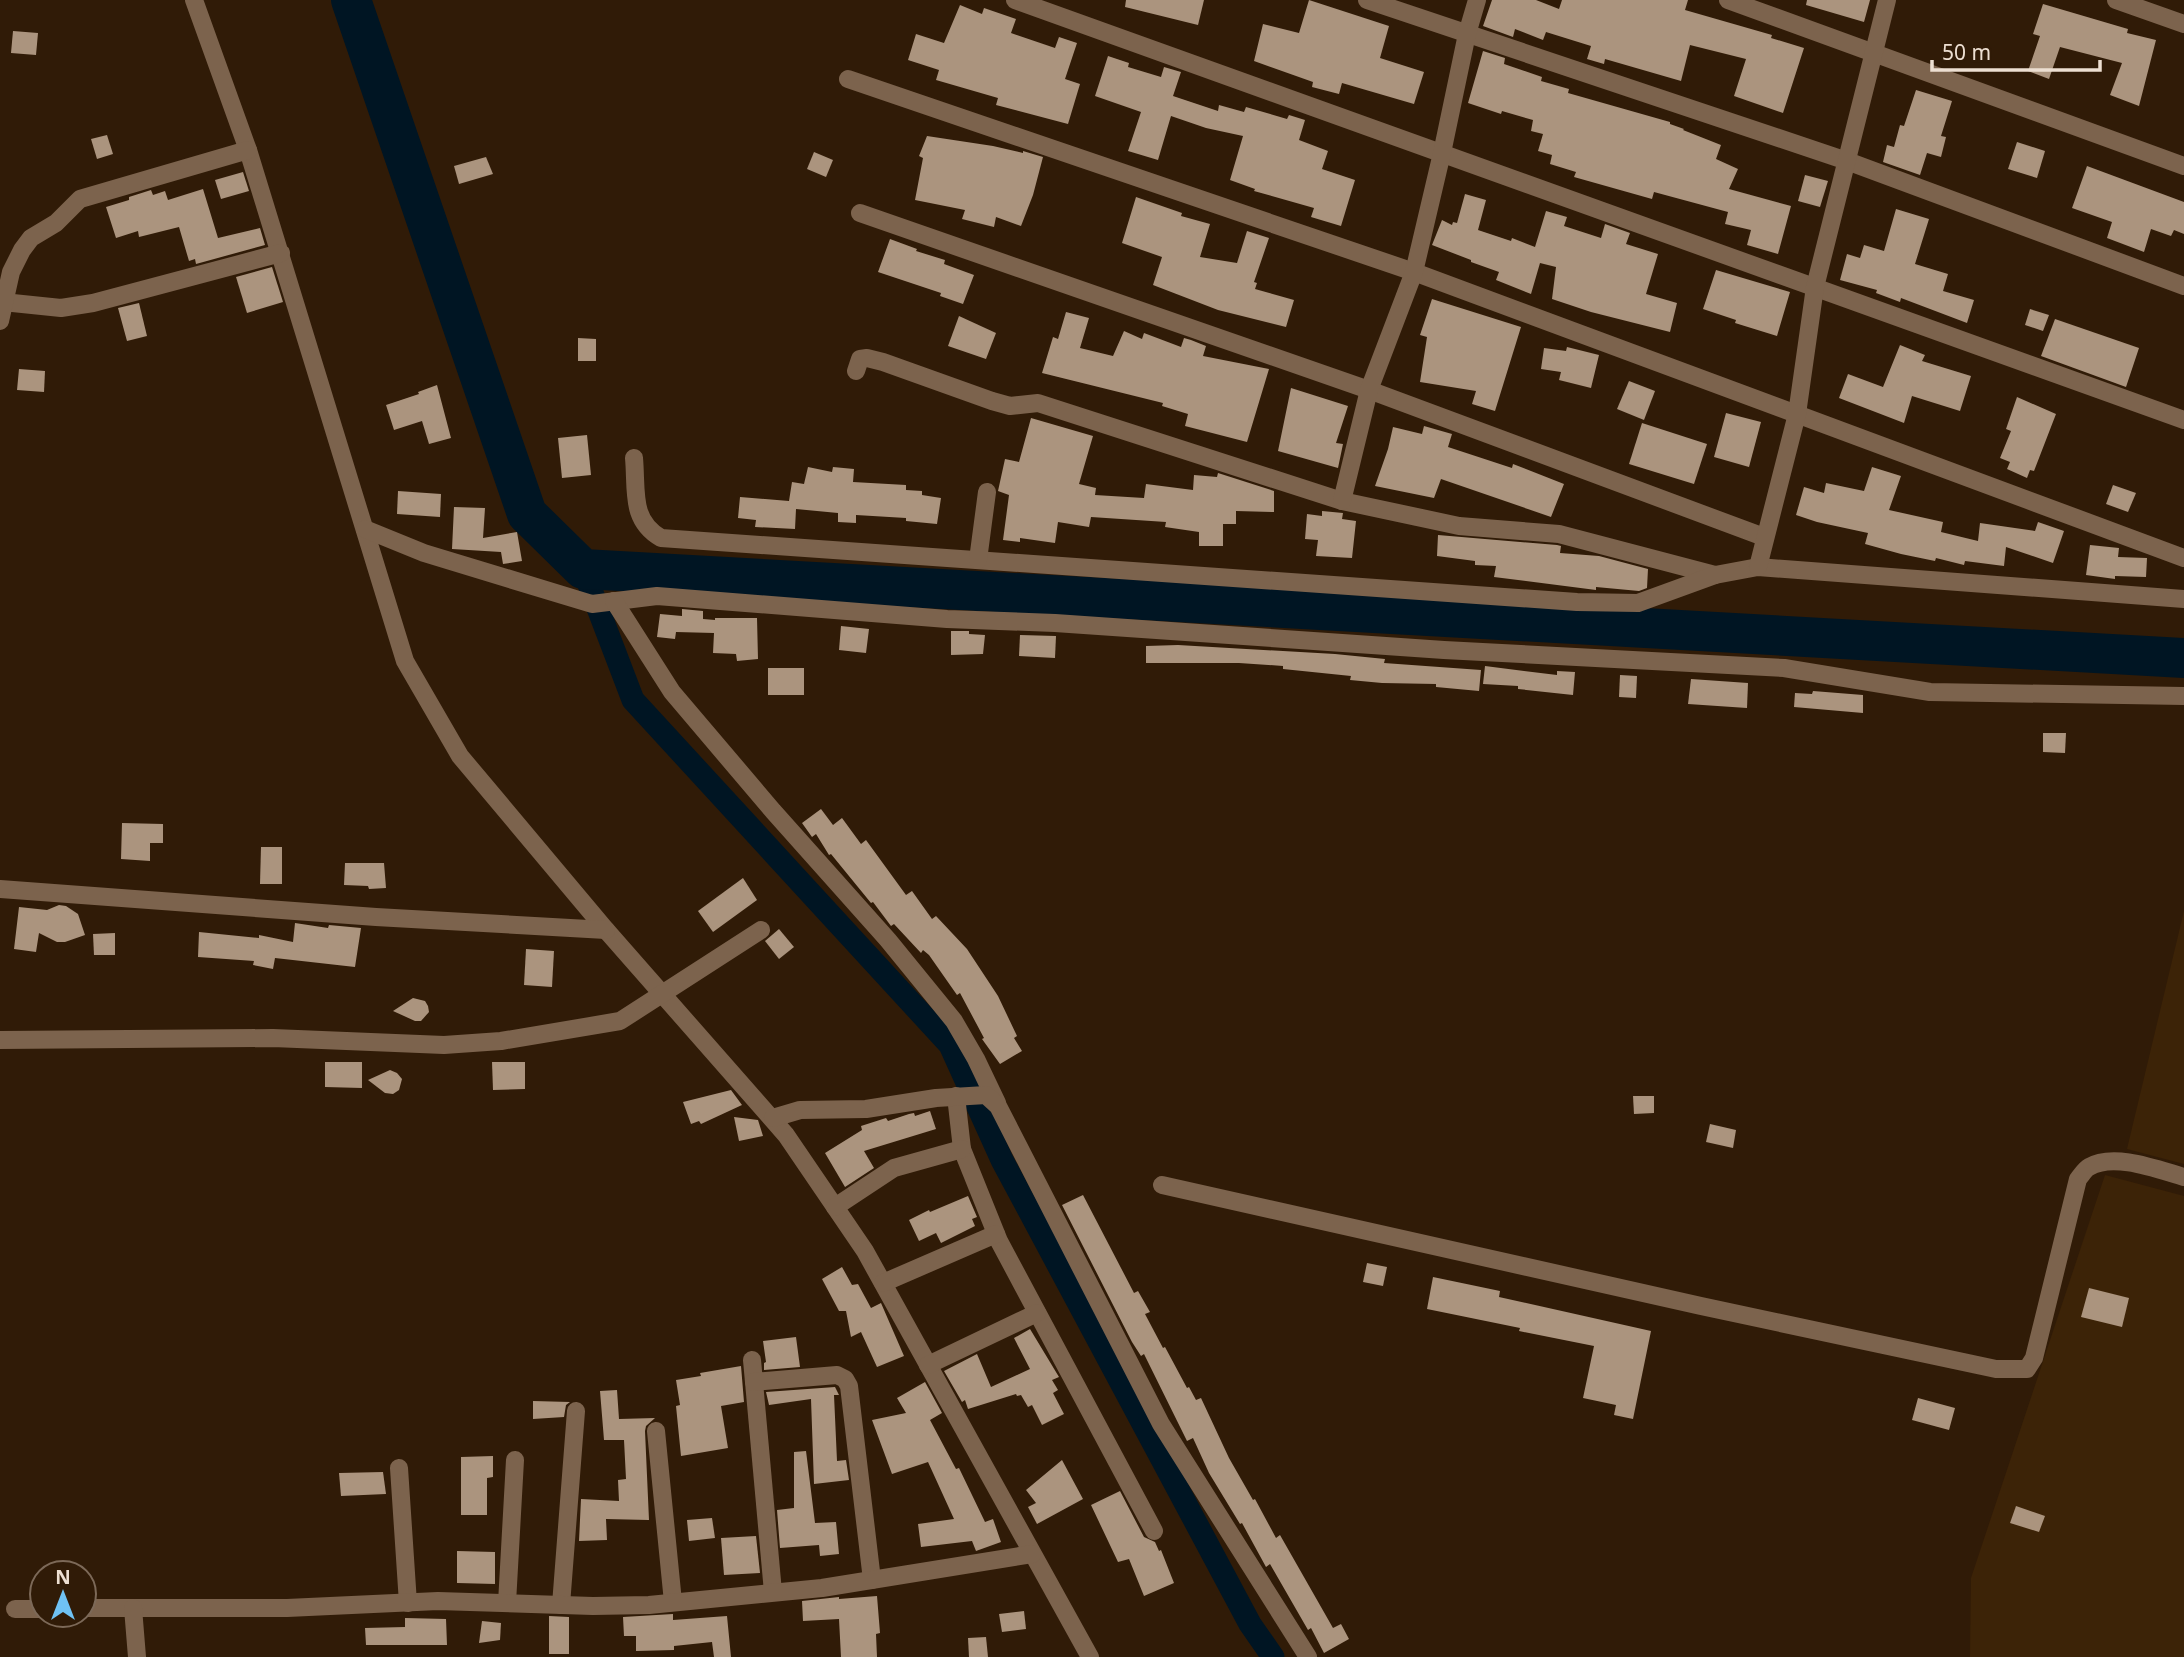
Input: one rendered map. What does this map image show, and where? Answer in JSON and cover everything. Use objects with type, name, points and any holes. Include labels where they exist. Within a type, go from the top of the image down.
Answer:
[{"type":"street","points":[[194,0],[248,150],[281,253],[405,661],[460,756],[606,930],[773,1118],[835,1207],[865,1251],[1090,1657]]},
{"type":"street","points":[[1015,0],[2184,420]]},
{"type":"street","points":[[1367,0],[1847,161],[2184,286]]},
{"type":"street","points":[[1342,501],[1369,390],[1414,272],[1477,0]]},
{"type":"street","points":[[1728,0],[2184,166]]},
{"type":"street","points":[[1758,567],[1797,414],[1815,287],[1887,0]]},
{"type":"street","points":[[2116,0],[2184,24]]},
{"type":"street","points":[[848,79],[1414,272],[2184,558]]},
{"type":"street","points":[[0,321],[10,272],[22,250],[31,238],[56,223],[79,198],[248,150]]},
{"type":"street","points":[[860,213],[1369,390],[1764,537]]},
{"type":"street","points":[[3,302],[61,308],[93,303],[281,253]]},
{"type":"street","points":[[856,371],[860,359],[867,358],[992,401],[1010,405],[1038,403],[1342,501],[1459,526],[1559,534],[1715,575]]},
{"type":"street","points":[[634,458],[641,522],[648,531],[662,538],[1577,602],[1638,603],[1715,575],[1758,567],[2184,599]]},
{"type":"street","points":[[978,560],[987,492]]},
{"type":"street","points":[[365,528],[424,554],[592,604],[657,596],[947,619],[1055,623],[1458,651],[1783,668],[1930,692],[2184,696]]},
{"type":"street","points":[[614,601],[671,692],[888,940],[954,1021],[976,1059],[992,1100],[1161,1424],[1308,1657]]},
{"type":"street","points":[[0,889],[376,917],[606,930]]},
{"type":"street","points":[[0,1041],[273,1038],[444,1045],[490,1042],[620,1021],[761,930]]},
{"type":"street","points":[[773,1118],[800,1110],[866,1109],[961,1096],[992,1100]]},
{"type":"street","points":[[961,1096],[962,1149],[996,1234],[1154,1531]]},
{"type":"street","points":[[835,1207],[894,1168],[962,1149]]},
{"type":"street","points":[[1162,1185],[1996,1369],[2027,1369],[2034,1358],[2078,1179],[2089,1167],[2110,1162],[2129,1162],[2184,1177]]},
{"type":"street","points":[[883,1283],[996,1234]]},
{"type":"street","points":[[928,1365],[1037,1313]]},
{"type":"street","points":[[752,1360],[773,1592]]},
{"type":"street","points":[[754,1382],[837,1375],[845,1379],[849,1386],[872,1580]]},
{"type":"street","points":[[561,1605],[576,1410]]},
{"type":"street","points":[[656,1431],[673,1602]]},
{"type":"street","points":[[507,1603],[514,1460]]},
{"type":"street","points":[[399,1468],[408,1603]]},
{"type":"street","points":[[98,1608],[287,1608],[408,1603],[593,1606],[673,1602],[872,1580],[1032,1554]]},
{"type":"street","points":[[133,1608],[137,1657]]},
{"type":"street","points":[[15,1609],[28,1609]]},
{"type":"shaded area","points":[[2184,911],[2184,1164],[2127,1149]]},
{"type":"shaded area","points":[[2105,1175],[2184,1196],[2184,1657],[1970,1657],[1971,1578]]},
{"type":"building","points":[[1126,0],[1204,0],[1198,25],[1125,7]]},
{"type":"building","points":[[1309,0],[1389,26],[1380,58],[1424,72],[1414,104],[1342,83],[1339,94],[1312,87],[1313,82],[1254,61],[1263,24],[1299,33]]},
{"type":"building","points":[[1492,0],[1536,0],[1559,9],[1562,0],[1688,0],[1685,10],[1772,35],[1771,38],[1804,48],[1783,113],[1734,96],[1746,59],[1690,45],[1681,81],[1605,59],[1604,64],[1587,59],[1591,46],[1546,32],[1543,40],[1515,29],[1513,37],[1483,26]]},
{"type":"building","points":[[1807,0],[1870,0],[1864,22],[1806,5]]},
{"type":"building","points":[[2043,4],[2128,29],[2127,33],[2156,40],[2139,106],[2110,95],[2122,63],[2060,47],[2049,79],[2028,71],[2040,36],[2033,34]]},
{"type":"building","points":[[960,5],[982,14],[984,8],[1016,19],[1011,33],[1055,48],[1059,37],[1077,43],[1065,79],[1080,84],[1068,124],[996,105],[998,98],[936,80],[939,70],[908,60],[916,34],[944,43]]},
{"type":"building","points":[[13,31],[38,33],[36,55],[11,53]]},
{"type":"building","points":[[1483,51],[1505,58],[1504,64],[1542,77],[1541,81],[1569,89],[1568,93],[1670,122],[1721,145],[1716,159],[1738,169],[1729,189],[1791,206],[1778,254],[1747,245],[1751,230],[1725,224],[1728,212],[1654,192],[1652,199],[1574,177],[1576,172],[1550,164],[1552,155],[1538,151],[1543,134],[1531,131],[1533,120],[1502,111],[1501,114],[1468,103]]},
{"type":"building","points":[[1108,56],[1129,63],[1128,67],[1161,77],[1164,67],[1181,72],[1173,96],[1218,111],[1219,105],[1244,112],[1246,107],[1287,119],[1289,115],[1305,120],[1299,140],[1328,151],[1322,169],[1355,180],[1341,226],[1311,217],[1314,208],[1254,191],[1255,189],[1230,180],[1243,136],[1206,128],[1171,116],[1158,160],[1128,151],[1141,112],[1095,96]]},
{"type":"building","points":[[1916,90],[1952,101],[1941,136],[1946,137],[1941,157],[1927,153],[1920,175],[1883,162],[1887,145],[1894,147],[1900,125],[1904,126]]},
{"type":"building","points":[[107,135],[113,154],[97,159],[91,139]]},
{"type":"building","points":[[927,136],[1023,151],[1043,157],[1021,226],[996,217],[994,227],[962,219],[965,210],[915,200],[923,158],[919,156]]},
{"type":"building","points":[[2017,142],[2045,151],[2037,178],[2008,169]]},
{"type":"building","points":[[814,152],[833,160],[826,177],[807,169]]},
{"type":"building","points":[[486,157],[493,174],[459,184],[454,166]]},
{"type":"building","points":[[2087,166],[2184,202],[2184,234],[2174,230],[2171,236],[2151,229],[2144,252],[2107,238],[2112,222],[2072,208]]},
{"type":"building","points":[[243,172],[249,191],[221,199],[215,180]]},
{"type":"building","points":[[1805,175],[1828,181],[1820,207],[1798,201]]},
{"type":"building","points":[[203,189],[218,238],[260,228],[265,245],[196,264],[195,259],[189,261],[179,227],[139,237],[138,231],[116,238],[106,207],[151,190],[153,195],[165,191],[168,200]]},
{"type":"building","points":[[1465,194],[1486,200],[1478,230],[1535,247],[1546,211],[1567,217],[1564,226],[1601,238],[1605,224],[1630,233],[1626,244],[1658,254],[1646,294],[1677,303],[1670,332],[1552,299],[1556,267],[1540,263],[1531,294],[1496,280],[1499,272],[1432,245],[1442,220],[1452,225],[1453,222],[1457,223]]},
{"type":"building","points":[[1136,197],[1182,213],[1181,216],[1210,224],[1200,257],[1237,263],[1247,231],[1269,238],[1254,282],[1257,283],[1255,289],[1294,300],[1286,327],[1218,310],[1153,285],[1162,257],[1122,243]]},
{"type":"building","points":[[1896,209],[1929,219],[1915,264],[1948,274],[1943,291],[1974,300],[1967,323],[1901,298],[1900,302],[1876,293],[1877,290],[1840,280],[1847,254],[1860,258],[1864,245],[1884,251]]},
{"type":"building","points":[[890,239],[945,260],[944,264],[974,275],[963,304],[940,296],[941,293],[878,272]]},
{"type":"building","points":[[272,267],[283,302],[247,313],[236,277]]},
{"type":"building","points":[[1716,270],[1790,292],[1777,336],[1735,323],[1736,320],[1703,309]]},
{"type":"building","points":[[1432,299],[1521,327],[1495,411],[1472,404],[1476,391],[1420,382],[1427,337],[1420,335]]},
{"type":"building","points":[[139,303],[147,336],[127,341],[118,308]]},
{"type":"building","points":[[2030,309],[2049,315],[2043,331],[2025,325]]},
{"type":"building","points":[[1066,312],[1089,318],[1080,348],[1113,356],[1124,331],[1142,339],[1144,333],[1181,347],[1184,338],[1191,340],[1206,346],[1203,356],[1269,369],[1247,442],[1185,426],[1188,414],[1162,406],[1163,403],[1042,373],[1053,337],[1058,339]]},
{"type":"building","points":[[959,316],[996,333],[986,359],[948,346]]},
{"type":"building","points":[[2055,319],[2139,348],[2126,387],[2041,356]]},
{"type":"building","points":[[578,338],[596,339],[596,361],[578,361]]},
{"type":"building","points":[[1900,345],[1925,355],[1922,361],[1971,376],[1960,411],[1912,396],[1904,423],[1839,398],[1848,374],[1883,387]]},
{"type":"building","points":[[1567,347],[1599,355],[1591,388],[1559,380],[1561,372],[1541,369],[1544,348],[1566,351]]},
{"type":"building","points":[[19,369],[45,371],[44,392],[17,390]]},
{"type":"building","points":[[1629,381],[1655,391],[1644,420],[1617,409]]},
{"type":"building","points":[[437,385],[451,438],[429,444],[422,421],[394,430],[386,405]]},
{"type":"building","points":[[1291,388],[1348,406],[1336,443],[1343,444],[1338,468],[1278,451]]},
{"type":"building","points":[[2017,397],[2056,414],[2034,471],[2030,470],[2027,478],[2007,469],[2010,462],[2000,458],[2011,431],[2006,429]]},
{"type":"building","points":[[1726,413],[1761,422],[1749,467],[1714,457]]},
{"type":"building","points":[[1031,418],[1093,436],[1079,484],[1096,488],[1095,495],[1144,498],[1146,484],[1193,490],[1194,475],[1217,477],[1218,473],[1274,491],[1274,512],[1236,511],[1236,524],[1223,524],[1223,546],[1199,546],[1199,532],[1165,527],[1166,522],[1091,517],[1089,527],[1058,522],[1055,543],[1020,538],[1020,542],[1003,540],[1009,495],[998,491],[1005,459],[1019,462]]},
{"type":"building","points":[[1642,423],[1707,444],[1694,484],[1629,464]]},
{"type":"building","points":[[1424,426],[1452,434],[1448,447],[1512,468],[1513,464],[1564,484],[1551,517],[1441,479],[1434,498],[1375,486],[1393,427],[1422,434]]},
{"type":"building","points":[[587,435],[591,475],[562,478],[558,438]]},
{"type":"building","points":[[808,467],[832,472],[833,467],[854,469],[853,482],[906,485],[906,490],[922,491],[922,495],[941,498],[937,524],[906,521],[906,518],[856,515],[856,523],[838,522],[838,513],[796,509],[795,529],[755,527],[756,520],[738,518],[740,497],[789,501],[792,482],[804,484]]},
{"type":"building","points":[[1872,467],[1901,476],[1889,510],[1943,522],[1941,532],[1978,541],[1980,523],[2035,531],[2038,522],[2064,531],[2053,563],[2006,547],[2004,566],[1965,561],[1964,565],[1936,558],[1935,561],[1865,544],[1868,533],[1796,515],[1804,487],[1824,493],[1826,483],[1864,491]]},
{"type":"building","points":[[2113,485],[2136,493],[2128,512],[2106,504]]},
{"type":"building","points":[[398,491],[441,494],[440,517],[397,514]]},
{"type":"building","points":[[454,507],[485,508],[483,538],[517,532],[522,561],[503,564],[501,552],[452,549]]},
{"type":"building","points":[[1322,511],[1343,513],[1342,519],[1356,521],[1352,558],[1316,556],[1318,540],[1305,539],[1307,514],[1322,516]]},
{"type":"building","points":[[1438,535],[1561,546],[1560,553],[1599,556],[1648,569],[1647,588],[1639,591],[1596,587],[1596,590],[1494,577],[1496,566],[1475,565],[1475,561],[1437,556]]},
{"type":"building","points":[[2090,545],[2119,548],[2118,557],[2147,558],[2146,577],[2115,576],[2115,579],[2086,575]]},
{"type":"building","points":[[682,609],[703,611],[703,619],[757,618],[758,659],[737,661],[736,654],[713,653],[714,633],[676,632],[675,639],[657,637],[660,614],[682,616]]},
{"type":"building","points":[[841,626],[869,629],[866,653],[839,650]]},
{"type":"building","points":[[951,631],[969,631],[969,634],[985,635],[983,654],[951,655]]},
{"type":"building","points":[[1020,635],[1056,636],[1055,658],[1019,656]]},
{"type":"building","points":[[1178,645],[1335,654],[1385,659],[1384,663],[1481,670],[1479,691],[1436,687],[1436,684],[1350,680],[1351,676],[1283,669],[1283,666],[1146,663],[1146,646]]},
{"type":"building","points":[[1485,666],[1557,675],[1557,671],[1575,672],[1573,695],[1518,689],[1518,686],[1483,684]]},
{"type":"building","points":[[768,668],[804,668],[804,695],[768,695]]},
{"type":"building","points":[[1620,675],[1637,676],[1636,698],[1619,697]]},
{"type":"building","points":[[1691,679],[1748,683],[1747,708],[1688,704]]},
{"type":"building","points":[[1813,691],[1863,695],[1863,713],[1794,707],[1795,693],[1812,694]]},
{"type":"building","points":[[2043,733],[2066,733],[2065,753],[2043,752]]},
{"type":"building","points":[[821,809],[833,825],[842,818],[861,844],[866,840],[906,895],[912,891],[932,919],[936,916],[967,949],[998,996],[1017,1036],[1014,1038],[1022,1051],[1000,1064],[982,1039],[984,1038],[960,993],[957,995],[929,955],[923,950],[921,953],[894,924],[891,926],[873,902],[871,903],[831,854],[829,855],[816,834],[812,837],[802,823]]},
{"type":"building","points":[[122,823],[163,824],[163,843],[150,843],[150,861],[121,859]]},
{"type":"building","points":[[261,847],[282,847],[282,884],[260,884]]},
{"type":"building","points":[[345,863],[384,863],[386,888],[369,889],[368,886],[344,885]]},
{"type":"building","points":[[743,878],[757,900],[713,932],[698,911]]},
{"type":"building","points":[[59,905],[78,914],[85,935],[57,942],[39,933],[36,952],[14,949],[19,907],[47,910]]},
{"type":"building","points":[[295,923],[328,928],[329,925],[361,928],[355,967],[275,958],[273,969],[253,965],[254,961],[198,957],[199,932],[259,938],[259,935],[293,942]]},
{"type":"building","points":[[779,929],[794,947],[779,959],[765,941]]},
{"type":"building","points":[[115,933],[115,955],[94,955],[93,934]]},
{"type":"building","points":[[526,949],[554,951],[552,987],[524,985]]},
{"type":"building","points":[[413,998],[425,1001],[428,1006],[429,1012],[421,1021],[393,1011]]},
{"type":"building","points":[[325,1062],[362,1062],[362,1088],[325,1087]]},
{"type":"building","points":[[492,1062],[525,1062],[525,1089],[493,1090]]},
{"type":"building","points":[[390,1070],[402,1079],[399,1090],[393,1094],[385,1093],[368,1080]]},
{"type":"building","points":[[731,1090],[742,1105],[701,1124],[699,1121],[691,1124],[683,1102]]},
{"type":"building","points":[[1633,1096],[1654,1096],[1654,1113],[1634,1114]]},
{"type":"building","points":[[930,1111],[936,1129],[864,1151],[874,1168],[845,1187],[825,1153],[862,1130],[861,1126],[886,1118],[888,1121]]},
{"type":"building","points":[[734,1117],[758,1120],[763,1136],[739,1141]]},
{"type":"building","points":[[1710,1124],[1736,1130],[1733,1148],[1706,1142]]},
{"type":"building","points":[[1083,1195],[1134,1293],[1138,1291],[1150,1312],[1145,1314],[1163,1348],[1165,1347],[1196,1400],[1201,1398],[1229,1458],[1253,1500],[1255,1499],[1276,1538],[1280,1535],[1333,1628],[1341,1624],[1349,1639],[1324,1653],[1270,1564],[1266,1567],[1242,1523],[1240,1524],[1209,1473],[1193,1438],[1187,1441],[1144,1354],[1141,1356],[1132,1342],[1062,1205]]},
{"type":"building","points":[[968,1196],[977,1217],[972,1219],[975,1226],[941,1243],[936,1233],[919,1241],[909,1220]]},
{"type":"building","points":[[1367,1263],[1387,1267],[1383,1286],[1363,1282]]},
{"type":"building","points":[[842,1267],[852,1285],[858,1284],[871,1308],[881,1303],[904,1356],[877,1367],[861,1332],[851,1337],[846,1311],[839,1311],[822,1279]]},
{"type":"building","points":[[1433,1277],[1500,1291],[1499,1297],[1651,1331],[1633,1419],[1614,1415],[1616,1405],[1583,1398],[1594,1346],[1427,1309]]},
{"type":"building","points":[[2089,1288],[2129,1298],[2122,1327],[2081,1317]]},
{"type":"building","points":[[1030,1329],[1059,1377],[1052,1380],[1058,1390],[1053,1393],[1064,1414],[1042,1425],[1032,1405],[1028,1407],[1021,1395],[1016,1394],[968,1409],[965,1400],[962,1402],[944,1371],[977,1354],[991,1387],[1030,1369],[1014,1338]]},
{"type":"building","points":[[796,1337],[800,1367],[764,1370],[766,1362],[763,1341]]},
{"type":"building","points":[[741,1366],[744,1402],[721,1406],[728,1448],[681,1456],[676,1406],[680,1405],[676,1380]]},
{"type":"building","points":[[925,1382],[942,1413],[930,1420],[956,1469],[959,1468],[985,1522],[993,1519],[1001,1542],[976,1551],[972,1541],[921,1547],[918,1524],[954,1519],[928,1462],[892,1474],[872,1420],[906,1413],[897,1398]]},
{"type":"building","points":[[835,1387],[839,1395],[834,1395],[837,1461],[846,1460],[849,1480],[814,1484],[811,1399],[769,1405],[766,1392]]},
{"type":"building","points":[[617,1390],[619,1419],[655,1418],[646,1426],[645,1431],[649,1520],[606,1519],[607,1540],[579,1541],[581,1499],[619,1501],[618,1480],[626,1479],[624,1440],[604,1440],[600,1391]]},
{"type":"building","points":[[1918,1398],[1955,1408],[1949,1430],[1912,1420]]},
{"type":"building","points":[[533,1401],[570,1402],[566,1405],[564,1417],[533,1419]]},
{"type":"building","points":[[806,1451],[815,1523],[836,1522],[839,1554],[820,1556],[819,1545],[780,1548],[777,1510],[794,1508],[794,1452]]},
{"type":"building","points":[[493,1456],[493,1477],[487,1478],[487,1515],[461,1515],[461,1457]]},
{"type":"building","points":[[1062,1460],[1083,1499],[1037,1524],[1028,1507],[1036,1503],[1026,1490]]},
{"type":"building","points":[[383,1472],[386,1494],[341,1496],[339,1473]]},
{"type":"building","points":[[1120,1491],[1144,1537],[1155,1542],[1159,1551],[1161,1550],[1174,1583],[1144,1596],[1129,1559],[1118,1562],[1091,1505]]},
{"type":"building","points":[[2016,1506],[2045,1516],[2039,1532],[2010,1523]]},
{"type":"building","points":[[712,1518],[715,1538],[689,1541],[687,1520]]},
{"type":"building","points":[[756,1536],[760,1573],[724,1575],[721,1538]]},
{"type":"building","points":[[457,1551],[495,1552],[495,1584],[457,1583]]},
{"type":"building","points":[[877,1596],[880,1633],[876,1634],[877,1657],[841,1657],[839,1619],[803,1621],[802,1601]]},
{"type":"building","points":[[1024,1611],[1026,1629],[1002,1632],[999,1614]]},
{"type":"building","points":[[673,1614],[673,1620],[727,1616],[731,1657],[714,1657],[712,1642],[674,1646],[674,1650],[636,1651],[636,1636],[624,1636],[623,1617]]},
{"type":"building","points":[[549,1616],[569,1617],[569,1654],[549,1654]]},
{"type":"building","points":[[405,1618],[446,1619],[447,1645],[366,1645],[365,1628],[405,1627]]},
{"type":"building","points":[[482,1621],[501,1623],[500,1640],[479,1643]]},
{"type":"building","points":[[986,1637],[988,1657],[969,1657],[968,1638]]},
{"type":"waterway","points":[[351,0],[527,514],[583,569],[2184,658]]},
{"type":"waterway","points":[[583,569],[633,700],[950,1045],[1002,1160],[1250,1624],[1273,1657]]}]
